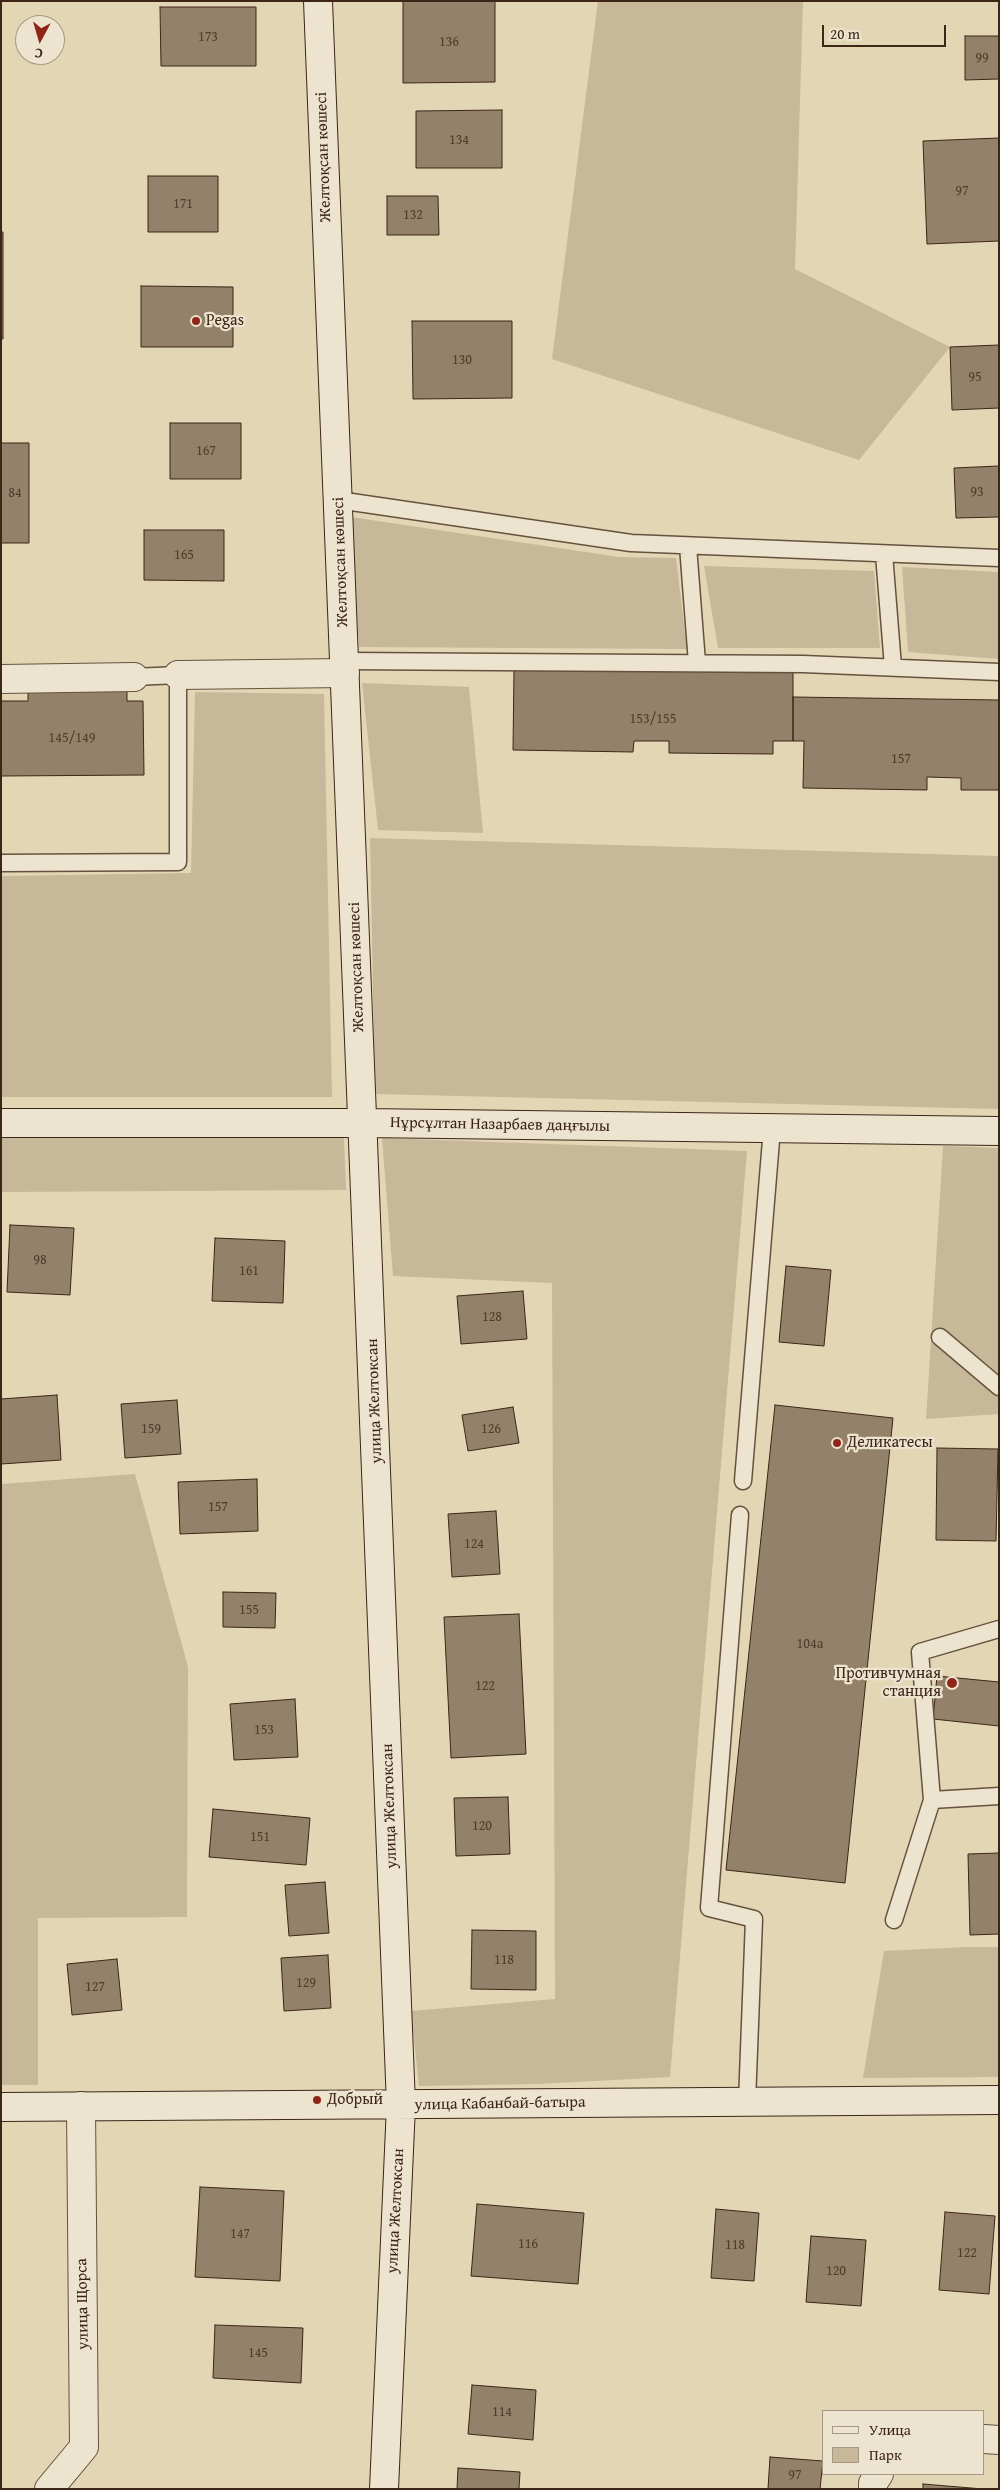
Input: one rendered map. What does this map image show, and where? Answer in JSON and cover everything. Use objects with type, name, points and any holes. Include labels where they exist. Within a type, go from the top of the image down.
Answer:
[{"type":"main road","name":"Желтоқсан көшесі","points":[[318,1],[364,1123]]},
{"type":"main road","points":[[178,676],[345,667]]},
{"type":"main road","points":[[1,679],[134,677]]},
{"type":"main road","name":"Нұрсұлтан Назарбаев даңғылы","points":[[1,1123],[364,1123],[999,1131]]},
{"type":"main road","name":"улица Желтоксан","points":[[364,1123],[401,2105],[384,2489]]},
{"type":"main road","name":"улица Кабанбай-батыра","points":[[1,2107],[999,2100]]},
{"type":"main road","name":"улица Щорса","points":[[49,2489],[84,2447],[81,2106]]},
{"type":"main road","points":[[985,2439],[999,2440]]},
{"type":"main road","points":[[873,2489],[873,2483],[878,2475]]},
{"type":"lane","points":[[338,500],[631,543],[999,558]]},
{"type":"lane","points":[[688,546],[697,663]]},
{"type":"lane","points":[[884,554],[893,668]]},
{"type":"lane","points":[[345,667],[697,663],[803,664],[999,672]]},
{"type":"lane","points":[[1,863],[178,862],[178,676],[134,677]]},
{"type":"lane","points":[[743,1481],[772,1128]]},
{"type":"lane","points":[[940,1337],[999,1387]]},
{"type":"lane","points":[[740,1515],[709,1908],[754,1919],[747,2102]]},
{"type":"lane","points":[[894,1920],[932,1800],[920,1652],[999,1630]]},
{"type":"lane","points":[[932,1800],[999,1796]]},
{"type":"green space","points":[[598,1],[803,1],[795,269],[950,347],[859,460],[552,359]]},
{"type":"green space","points":[[351,517],[619,557],[676,558],[687,649],[359,647]]},
{"type":"green space","points":[[704,566],[874,571],[880,648],[718,648]]},
{"type":"green space","points":[[902,567],[999,572],[999,659],[908,652]]},
{"type":"green space","points":[[362,683],[469,687],[483,833],[378,830]]},
{"type":"green space","points":[[195,692],[324,694],[332,1097],[1,1097],[1,876],[191,873]]},
{"type":"green space","points":[[370,838],[999,856],[999,1109],[375,1094]]},
{"type":"green space","points":[[1,1135],[344,1138],[346,1190],[1,1192]]},
{"type":"green space","points":[[382,1138],[747,1151],[670,2077],[539,2084],[419,2086],[411,2011],[555,1999],[552,1283],[393,1276]]},
{"type":"green space","points":[[943,1146],[999,1148],[999,1414],[926,1419]]},
{"type":"green space","points":[[135,1474],[188,1667],[187,1917],[38,1918],[38,2085],[1,2085],[1,1484]]},
{"type":"green space","points":[[999,1947],[999,2077],[863,2078],[884,1951]]},
{"type":"building","points":[[403,1],[495,1],[495,82],[403,83]]},
{"type":"building","points":[[160,7],[256,7],[256,66],[161,66]]},
{"type":"building","points":[[965,36],[999,36],[999,79],[965,80]]},
{"type":"building","points":[[502,110],[502,168],[416,168],[416,111]]},
{"type":"building","points":[[999,138],[999,241],[927,244],[923,141]]},
{"type":"building","points":[[148,176],[218,176],[218,232],[148,232]]},
{"type":"building","points":[[387,196],[438,196],[439,235],[387,235]]},
{"type":"building","points":[[1,232],[3,232],[3,339],[1,339]]},
{"type":"building","points":[[141,286],[233,287],[233,347],[141,347]]},
{"type":"building","points":[[412,321],[512,321],[512,398],[413,399]]},
{"type":"building","points":[[999,345],[999,408],[952,410],[950,347]]},
{"type":"building","points":[[170,423],[241,423],[241,479],[170,479]]},
{"type":"building","points":[[1,443],[29,443],[29,543],[1,543]]},
{"type":"building","points":[[999,466],[999,517],[956,518],[954,468]]},
{"type":"building","points":[[144,530],[224,530],[224,581],[144,580]]},
{"type":"building","points":[[514,669],[793,672],[793,741],[773,741],[773,754],[669,753],[669,741],[634,741],[633,752],[513,750]]},
{"type":"building","points":[[28,689],[127,689],[127,701],[143,701],[144,775],[1,776],[1,701],[28,701]]},
{"type":"building","points":[[793,697],[999,700],[999,790],[961,790],[961,778],[927,777],[927,790],[803,788],[804,741],[793,741]]},
{"type":"building","points":[[10,1225],[74,1228],[70,1295],[7,1292]]},
{"type":"building","points":[[215,1238],[285,1241],[283,1303],[212,1301]]},
{"type":"building","points":[[786,1266],[831,1270],[824,1346],[779,1342]]},
{"type":"building","points":[[523,1291],[527,1339],[461,1344],[457,1296]]},
{"type":"building","points":[[57,1395],[61,1460],[1,1464],[1,1399]]},
{"type":"building","points":[[177,1400],[181,1454],[125,1458],[121,1404]]},
{"type":"building","points":[[775,1405],[893,1418],[845,1883],[726,1870]]},
{"type":"building","points":[[513,1407],[519,1443],[468,1451],[462,1415]]},
{"type":"building","points":[[937,1448],[998,1449],[996,1541],[936,1540]]},
{"type":"building","points":[[257,1479],[258,1531],[180,1534],[178,1482]]},
{"type":"building","points":[[496,1511],[500,1574],[452,1577],[448,1514]]},
{"type":"building","points":[[223,1592],[276,1593],[275,1628],[223,1627]]},
{"type":"building","points":[[519,1614],[526,1754],[451,1758],[444,1617]]},
{"type":"building","points":[[937,1676],[999,1682],[999,1726],[933,1719]]},
{"type":"building","points":[[295,1699],[298,1757],[234,1760],[230,1704]]},
{"type":"building","points":[[508,1797],[510,1854],[456,1856],[454,1798]]},
{"type":"building","points":[[213,1809],[310,1818],[306,1865],[209,1857]]},
{"type":"building","points":[[999,1853],[999,1934],[970,1935],[968,1854]]},
{"type":"building","points":[[325,1882],[329,1933],[289,1936],[285,1885]]},
{"type":"building","points":[[472,1930],[536,1931],[536,1990],[471,1989]]},
{"type":"building","points":[[328,1955],[331,2008],[284,2011],[281,1958]]},
{"type":"building","points":[[117,1959],[122,2010],[72,2015],[67,1964]]},
{"type":"building","points":[[200,2187],[284,2191],[280,2281],[195,2277]]},
{"type":"building","points":[[477,2204],[584,2213],[578,2284],[471,2276]]},
{"type":"building","points":[[716,2209],[759,2213],[754,2281],[711,2278]]},
{"type":"building","points":[[945,2212],[995,2216],[989,2294],[939,2290]]},
{"type":"building","points":[[811,2236],[866,2240],[861,2306],[806,2302]]},
{"type":"building","points":[[215,2325],[303,2328],[301,2383],[213,2378]]},
{"type":"building","points":[[472,2385],[536,2390],[533,2440],[468,2434]]},
{"type":"building","points":[[770,2457],[822,2461],[820,2489],[768,2489]]},
{"type":"building","points":[[458,2468],[520,2472],[519,2489],[457,2489]]},
{"type":"building","points":[[923,2484],[983,2489],[923,2489]]},
{"type":"place","name":"Pegas","points":[[196,321]]},
{"type":"place","name":"Деликатесы","points":[[837,1443]]},
{"type":"place","name":"Противчумная станция","points":[[952,1683]]},
{"type":"place","name":"Добрый","points":[[317,2100]]}]
